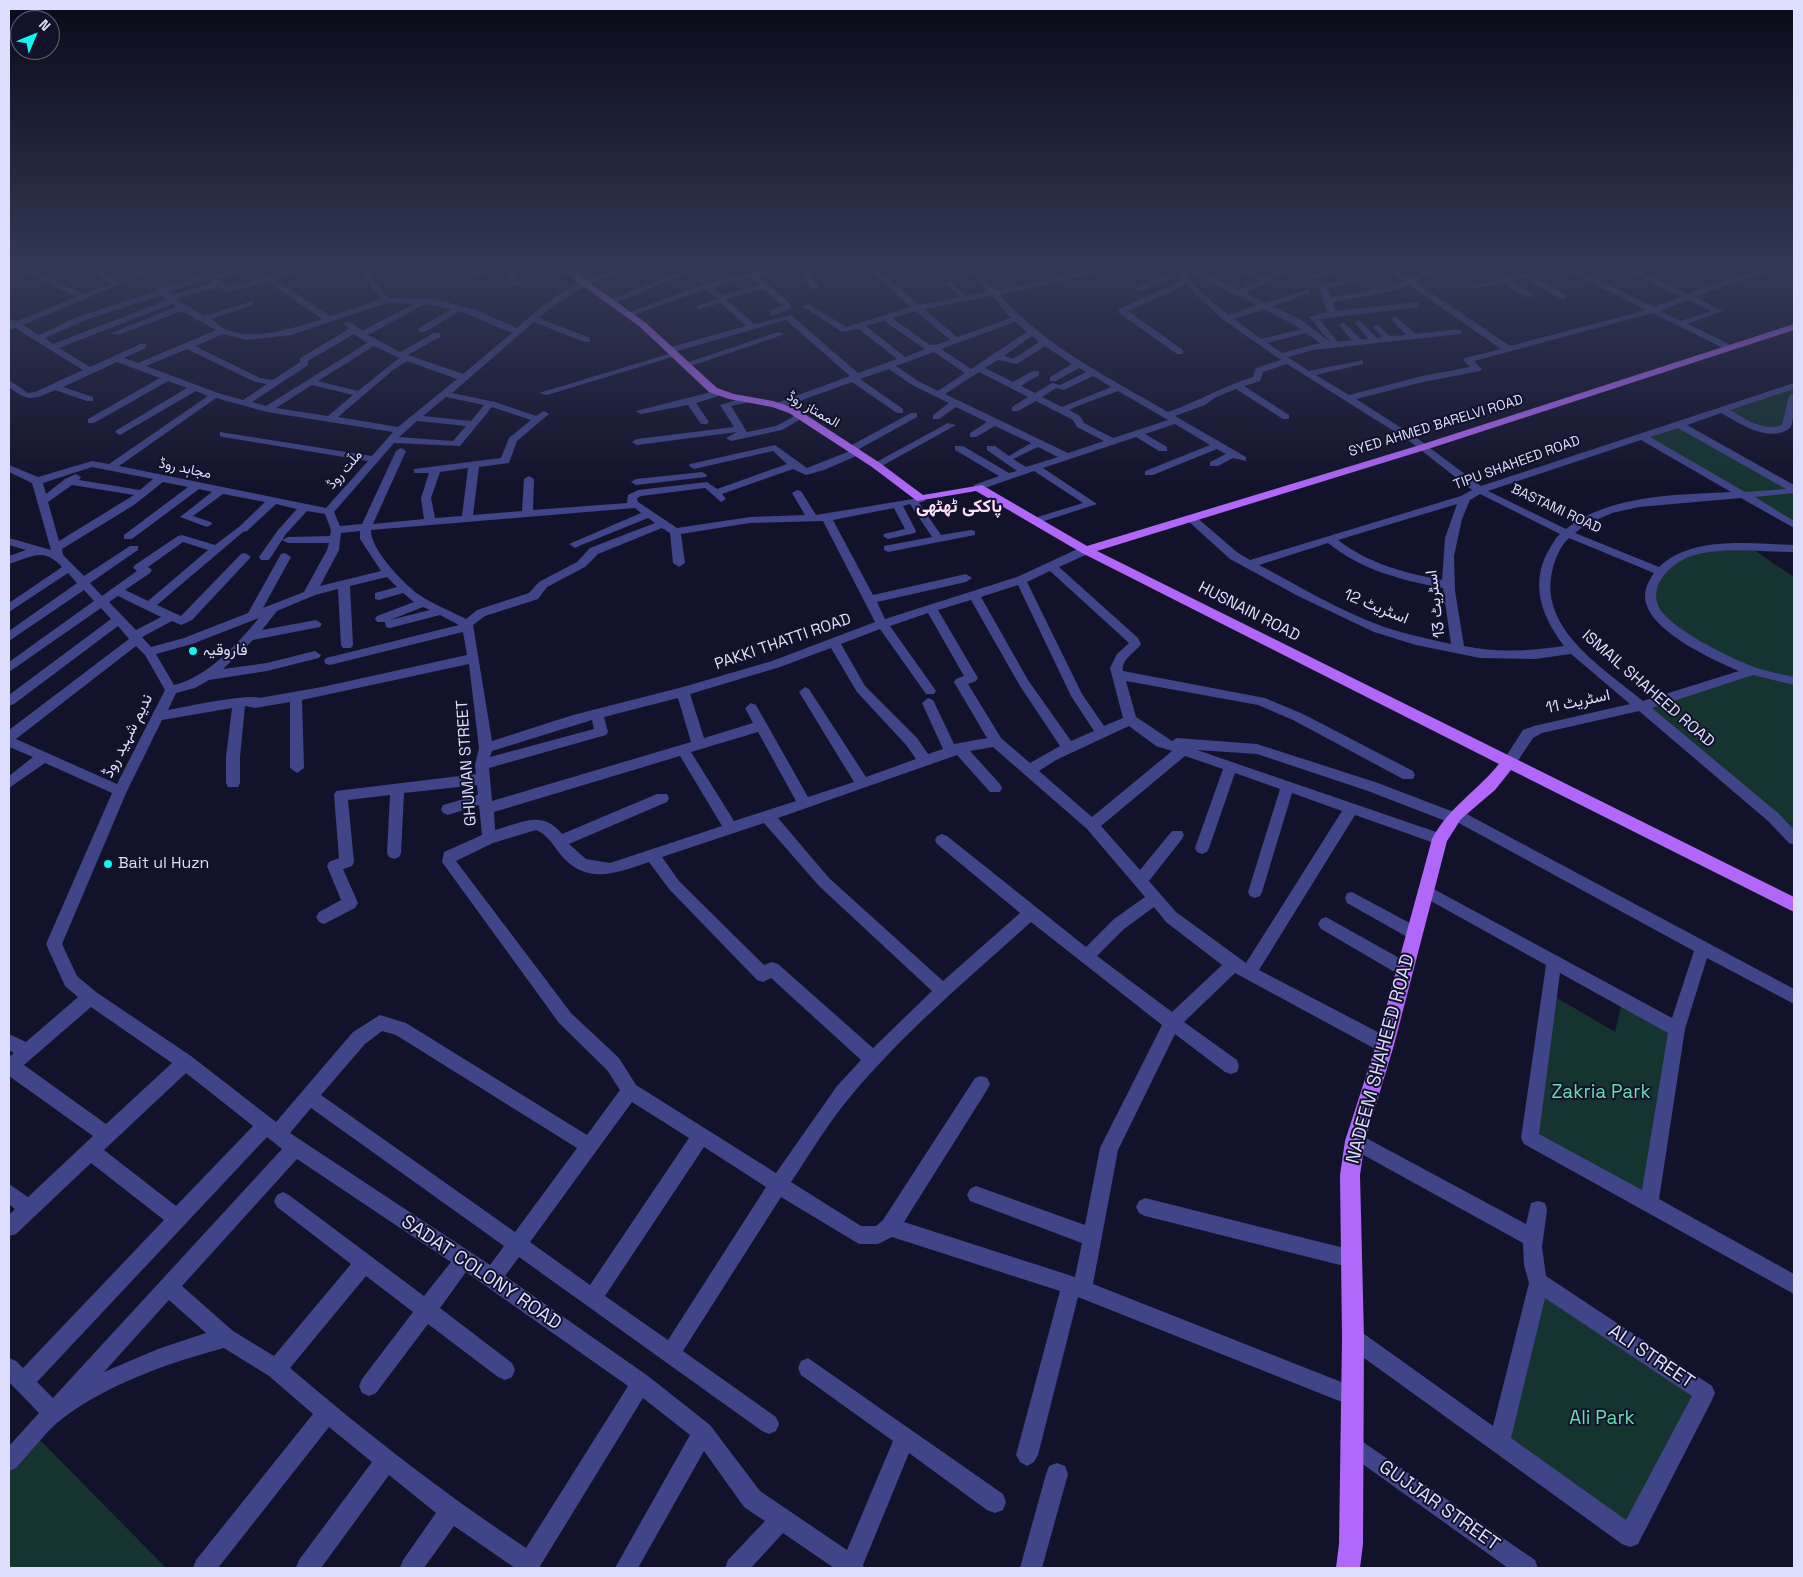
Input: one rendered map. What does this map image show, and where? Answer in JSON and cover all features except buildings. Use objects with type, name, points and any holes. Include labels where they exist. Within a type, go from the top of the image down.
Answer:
[{"type":"main road","name":"الممتاز روڈ","points":[[663,345],[719,393],[746,400],[780,405],[801,416],[876,465],[917,500]]},
{"type":"main road","name":"SYED AHMED BARELVI ROAD","points":[[1086,550],[1424,447],[1740,345]]},
{"type":"main road","points":[[917,500],[978,486]]},
{"type":"main road","name":"HUSNAIN ROAD","points":[[978,486],[1086,550],[1794,905]]},
{"type":"main road","name":"NADEEM SHAHEED ROAD","points":[[1348,1568],[1353,1338],[1350,1176],[1355,1141],[1384,1045],[1440,839],[1454,816],[1490,786],[1510,761]]},
{"type":"street","points":[[49,345],[90,371]]},
{"type":"street","points":[[53,347],[59,345]]},
{"type":"street","points":[[137,367],[186,345],[258,380],[275,383]]},
{"type":"street","points":[[246,402],[300,368],[305,363],[303,360],[333,345]]},
{"type":"street","points":[[267,409],[370,345]]},
{"type":"street","points":[[376,345],[403,357],[464,378]]},
{"type":"street","points":[[329,420],[403,357],[422,345]]},
{"type":"street","name":"ملّت روڈ","points":[[335,535],[329,512],[391,440],[414,418],[503,345]]},
{"type":"street","points":[[544,393],[694,345]]},
{"type":"street","points":[[685,365],[748,345]]},
{"type":"street","points":[[818,345],[854,377],[900,411]]},
{"type":"street","points":[[884,345],[902,359]]},
{"type":"street","points":[[926,345],[1079,420],[1082,426],[1111,442]]},
{"type":"street","points":[[780,405],[941,345]]},
{"type":"street","points":[[938,395],[1013,345]]},
{"type":"street","points":[[996,356],[1014,362],[1040,345]]},
{"type":"street","points":[[1048,345],[1238,457],[1214,464]]},
{"type":"street","points":[[1170,345],[1180,352]]},
{"type":"street","name":"BASTAMI ROAD","points":[[1266,345],[1307,374],[1350,398],[1424,447],[1480,490],[1566,532],[1661,572]]},
{"type":"street","points":[[978,486],[1137,433],[1202,403],[1237,384],[1257,379],[1260,369],[1285,358],[1312,347],[1339,345]]},
{"type":"street","points":[[1500,345],[1508,350]]},
{"type":"street","points":[[1350,398],[1422,379],[1475,370],[1478,368],[1468,359],[1528,345]]},
{"type":"street","points":[[1723,345],[1730,348]]},
{"type":"street","points":[[9,383],[31,397],[143,346]]},
{"type":"street","points":[[118,359],[194,388],[267,409],[401,430]]},
{"type":"street","points":[[1307,374],[1360,362]]},
{"type":"street","points":[[888,364],[915,383],[938,395],[1066,456]]},
{"type":"street","points":[[1015,409],[1056,384],[1078,364]]},
{"type":"street","points":[[1056,384],[1094,372]]},
{"type":"street","points":[[1013,386],[1036,373]]},
{"type":"street","points":[[91,420],[166,378]]},
{"type":"street","points":[[310,382],[360,394]]},
{"type":"street","points":[[1237,384],[1286,417]]},
{"type":"street","name":"TIPU SHAHEED ROAD","points":[[1248,564],[1465,498],[1480,490],[1794,386]]},
{"type":"street","points":[[56,387],[90,399]]},
{"type":"street","points":[[1061,411],[1118,387]]},
{"type":"street","points":[[120,432],[194,388]]},
{"type":"street","points":[[641,411],[690,402],[719,393]]},
{"type":"street","points":[[418,471],[505,461],[513,440],[540,417],[444,394]]},
{"type":"street","points":[[112,467],[215,395]]},
{"type":"street","points":[[1722,410],[1763,430],[1779,431],[1786,427],[1794,396]]},
{"type":"street","points":[[742,432],[725,405],[746,400]]},
{"type":"street","points":[[690,402],[704,422]]},
{"type":"street","points":[[936,417],[955,403]]},
{"type":"street","points":[[391,440],[456,444],[490,404]]},
{"type":"street","points":[[694,466],[773,448],[779,450],[801,471],[808,472],[855,450],[914,415]]},
{"type":"street","points":[[637,442],[782,427],[801,416]]},
{"type":"street","points":[[414,418],[474,424]]},
{"type":"street","points":[[972,435],[994,422]]},
{"type":"street","points":[[1679,424],[1794,490]]},
{"type":"street","points":[[876,465],[951,425]]},
{"type":"street","points":[[718,440],[742,432]]},
{"type":"street","points":[[1137,433],[1164,449]]},
{"type":"street","points":[[223,434],[374,460]]},
{"type":"street","points":[[1642,436],[1794,526]]},
{"type":"street","points":[[1014,456],[1038,443]]},
{"type":"street","points":[[1149,473],[1218,445]]},
{"type":"street","points":[[959,448],[1008,477]]},
{"type":"street","points":[[991,448],[1024,472]]},
{"type":"street","points":[[401,451],[366,528],[365,539],[389,573],[405,589],[467,626]]},
{"type":"street","points":[[43,501],[92,464]]},
{"type":"street","name":"مجاہد روڈ","points":[[37,481],[92,464],[329,512]]},
{"type":"street","points":[[467,519],[474,465]]},
{"type":"street","points":[[636,484],[707,485],[719,496],[794,465]]},
{"type":"street","points":[[1035,521],[1092,504],[1036,468]]},
{"type":"street","points":[[9,469],[37,481]]},
{"type":"street","points":[[430,523],[426,498],[435,470]]},
{"type":"street","points":[[636,484],[702,475]]},
{"type":"street","points":[[9,541],[37,550],[57,552],[130,504],[161,478]]},
{"type":"street","points":[[527,514],[529,479]]},
{"type":"street","name":"ندیم شہید روڈ","points":[[37,481],[57,552],[149,652],[171,690],[120,791],[54,944],[71,981],[90,997]]},
{"type":"street","points":[[69,482],[142,493]]},
{"type":"street","points":[[633,505],[632,498],[636,484]]},
{"type":"street","points":[[128,537],[197,485]]},
{"type":"street","points":[[206,524],[185,518],[221,490]]},
{"type":"street","name":"ISMAIL SHAHEED ROAD","points":[[1794,490],[1744,496],[1644,503],[1619,508],[1593,517],[1566,532],[1550,556],[1543,578],[1543,595],[1549,613],[1573,649],[1773,817],[1794,839]]},
{"type":"street","points":[[796,492],[812,518]]},
{"type":"street","name":"اسٹریٹ 13","points":[[1458,650],[1449,585],[1448,547],[1454,522],[1465,498]]},
{"type":"street","points":[[149,606],[240,529],[243,529],[273,500]]},
{"type":"street","points":[[675,532],[750,520],[827,518],[917,500],[938,538]]},
{"type":"street","points":[[888,536],[911,531],[896,504]]},
{"type":"street","points":[[288,540],[335,535],[366,528],[633,505],[641,506],[675,532],[678,563]]},
{"type":"street","points":[[265,556],[282,532],[305,507]]},
{"type":"street","points":[[575,544],[650,513]]},
{"type":"street","points":[[827,518],[882,624],[929,697],[956,751],[995,788]]},
{"type":"street","name":"اسٹریٹ 12","points":[[1191,518],[1234,556],[1302,593],[1378,629],[1416,641],[1480,654],[1535,656],[1573,649]]},
{"type":"street","points":[[330,661],[467,626],[481,613],[534,596],[539,587],[580,565],[592,556],[594,551],[663,522]]},
{"type":"street","points":[[888,548],[971,532]]},
{"type":"street","points":[[310,592],[333,550],[335,535]]},
{"type":"street","points":[[9,668],[146,570],[139,568],[182,538],[216,549]]},
{"type":"street","points":[[1329,539],[1342,551],[1381,570],[1449,585]]},
{"type":"street","points":[[9,637],[134,548]]},
{"type":"street","points":[[1794,548],[1687,554],[1674,560],[1661,572],[1652,585],[1650,596],[1653,608],[1665,622],[1688,638],[1753,671],[1794,681]]},
{"type":"street","points":[[9,560],[37,550]]},
{"type":"street","name":"PAKKI THATTI ROAD","points":[[486,748],[597,714],[683,692],[776,664],[882,624],[1021,580],[1086,550]]},
{"type":"street","points":[[252,617],[285,556]]},
{"type":"street","points":[[118,591],[181,621],[188,617],[246,557]]},
{"type":"street","points":[[9,608],[69,567]]},
{"type":"street","points":[[1052,567],[1134,641],[1135,644],[1121,657],[1116,668],[1130,720],[1161,742],[1440,839]]},
{"type":"street","points":[[149,652],[188,641],[272,610],[310,592],[389,573]]},
{"type":"street","points":[[870,600],[966,578]]},
{"type":"street","points":[[1021,580],[1077,696],[1102,733]]},
{"type":"street","points":[[344,584],[347,645]]},
{"type":"street","points":[[379,596],[405,589]]},
{"type":"street","points":[[974,595],[1024,683],[1069,748]]},
{"type":"street","points":[[424,602],[386,621],[442,611]]},
{"type":"street","points":[[931,608],[972,678],[960,682],[996,742],[1092,825],[1171,917],[1241,969],[1384,1045]]},
{"type":"street","points":[[171,690],[193,684],[204,676],[258,629],[272,610]]},
{"type":"street","points":[[9,737],[136,638],[172,616]]},
{"type":"street","points":[[9,701],[119,620]]},
{"type":"street","points":[[248,638],[316,624]]},
{"type":"street","name":"GHUMAN STREET","points":[[467,626],[474,658],[486,748],[482,772],[489,838]]},
{"type":"street","points":[[834,642],[861,688],[912,742],[925,761]]},
{"type":"street","points":[[204,676],[267,667],[315,655]]},
{"type":"street","points":[[158,716],[239,702],[254,700],[255,703],[322,692],[474,658]]},
{"type":"street","name":"اسٹریٹ 11","points":[[1510,761],[1528,734],[1539,729],[1642,706],[1753,671]]},
{"type":"street","points":[[1118,675],[1260,701],[1306,721],[1408,775]]},
{"type":"street","points":[[683,692],[699,745]]},
{"type":"street","points":[[805,692],[864,784]]},
{"type":"street","points":[[296,696],[297,768]]},
{"type":"street","points":[[233,783],[233,757],[239,702]]},
{"type":"street","points":[[751,708],[805,804]]},
{"type":"street","points":[[324,918],[350,903],[334,866],[347,862],[341,795],[397,789],[482,772],[601,732],[597,714]]},
{"type":"street","points":[[1029,771],[1051,756],[1130,720]]},
{"type":"street","points":[[448,809],[486,803],[683,750],[761,726]]},
{"type":"street","points":[[9,741],[120,791]]},
{"type":"street","points":[[981,1084],[890,1226],[878,1235],[859,1235],[630,1091],[613,1064],[565,1018],[449,862],[450,856],[489,838],[536,824],[544,826],[571,858],[592,869],[610,869],[864,784],[925,761],[956,751],[996,742]]},
{"type":"street","points":[[1161,742],[1257,749],[1454,816],[1794,997]]},
{"type":"street","points":[[683,750],[731,828]]},
{"type":"street","points":[[1092,825],[1183,750]]},
{"type":"street","points":[[9,783],[42,757]]},
{"type":"street","points":[[1202,848],[1230,767]]},
{"type":"street","points":[[1255,892],[1288,787]]},
{"type":"street","points":[[394,853],[397,789]]},
{"type":"street","points":[[558,842],[662,798]]},
{"type":"street","points":[[1027,1455],[1092,1237],[1110,1148],[1172,1023],[1241,969],[1351,809]]},
{"type":"street","points":[[767,816],[824,882],[943,991]]},
{"type":"street","points":[[1140,881],[1177,835]]},
{"type":"street","points":[[942,840],[1086,957],[1231,1066]]},
{"type":"street","points":[[652,855],[674,886],[763,975],[772,969],[873,1059]]},
{"type":"street","points":[[1425,891],[1677,1029]]},
{"type":"street","points":[[1086,957],[1119,924],[1155,898]]},
{"type":"street","points":[[1352,898],[1414,933]]},
{"type":"street","points":[[670,1354],[779,1184],[843,1092],[873,1059],[943,991],[1030,913]]},
{"type":"street","points":[[1326,924],[1404,969]]},
{"type":"street","points":[[1648,1204],[1677,1029],[1702,948]]},
{"type":"street","points":[[1554,961],[1530,1138],[1794,1284]]},
{"type":"street","points":[[90,997],[10,1067],[107,1135]]},
{"type":"street","name":"SADAT COLONY ROAD","points":[[90,997],[186,1062],[295,1148],[463,1261],[492,1278],[641,1383],[703,1432],[752,1499],[852,1568]]},
{"type":"street","points":[[53,1412],[16,1375],[272,1129],[310,1097],[365,1032],[380,1023],[400,1028],[589,1146]]},
{"type":"street","points":[[9,1042],[29,1052]]},
{"type":"street","points":[[9,1228],[186,1062]]},
{"type":"street","points":[[492,1278],[630,1091]]},
{"type":"street","points":[[310,1097],[769,1424]]},
{"type":"street","points":[[592,1298],[701,1136]]},
{"type":"street","points":[[1355,1141],[1533,1238]]},
{"type":"street","points":[[9,1461],[295,1148]]},
{"type":"street","points":[[90,1151],[178,1219]]},
{"type":"street","points":[[9,1193],[29,1209]]},
{"type":"street","points":[[976,1195],[1092,1237]]},
{"type":"street","points":[[283,1201],[505,1370]]},
{"type":"street","points":[[1145,1207],[1352,1258]]},
{"type":"street","points":[[1500,1441],[1539,1283],[1531,1268],[1533,1238],[1538,1210]]},
{"type":"street","points":[[890,1226],[1076,1287],[1352,1396]]},
{"type":"street","points":[[369,1386],[463,1261]]},
{"type":"street","points":[[276,1369],[364,1262]]},
{"type":"street","name":"ALI STREET","points":[[1353,1338],[1500,1441],[1630,1536],[1705,1393],[1539,1283]]},
{"type":"street","points":[[168,1287],[226,1338],[276,1369],[327,1413],[450,1511],[528,1566],[641,1383]]},
{"type":"street","points":[[53,1412],[87,1390],[132,1368],[207,1342],[226,1338]]},
{"type":"street","points":[[808,1368],[995,1502]]},
{"type":"street","points":[[204,1568],[327,1413]]},
{"type":"street","points":[[626,1568],[703,1432]]},
{"type":"street","points":[[852,1568],[905,1437]]},
{"type":"street","name":"GUJJAR STREET","points":[[1350,1443],[1527,1568]]},
{"type":"street","points":[[307,1568],[388,1460]]},
{"type":"street","points":[[1031,1568],[1057,1474]]},
{"type":"street","points":[[411,1568],[450,1511]]},
{"type":"street","points":[[736,1568],[780,1520]]},
{"type":"green space","points":[[1794,386],[1794,396],[1786,427],[1773,431],[1722,410]]},
{"type":"green space","points":[[1679,424],[1794,489],[1794,527],[1642,436]]},
{"type":"green space","points":[[1751,548],[1794,577],[1794,842],[1646,708],[1760,672],[1736,663],[1669,623],[1652,596],[1664,569],[1698,551]]},
{"type":"green space","name":"Zakria Park","points":[[1557,998],[1615,1032],[1622,1002],[1672,1029],[1644,1197],[1533,1137]]},
{"type":"green space","name":"Ali Park","points":[[1539,1283],[1705,1393],[1630,1536],[1500,1441]]},
{"type":"green space","points":[[37,1437],[166,1568],[9,1568],[9,1468]]},
{"type":"place","name":"فاروقیہ","points":[[193,651]]},
{"type":"place","name":"Bait ul Huzn","points":[[108,864]]},
{"type":"district","name":"پاککی ٹھٹھی","points":[[959,507]]}]
